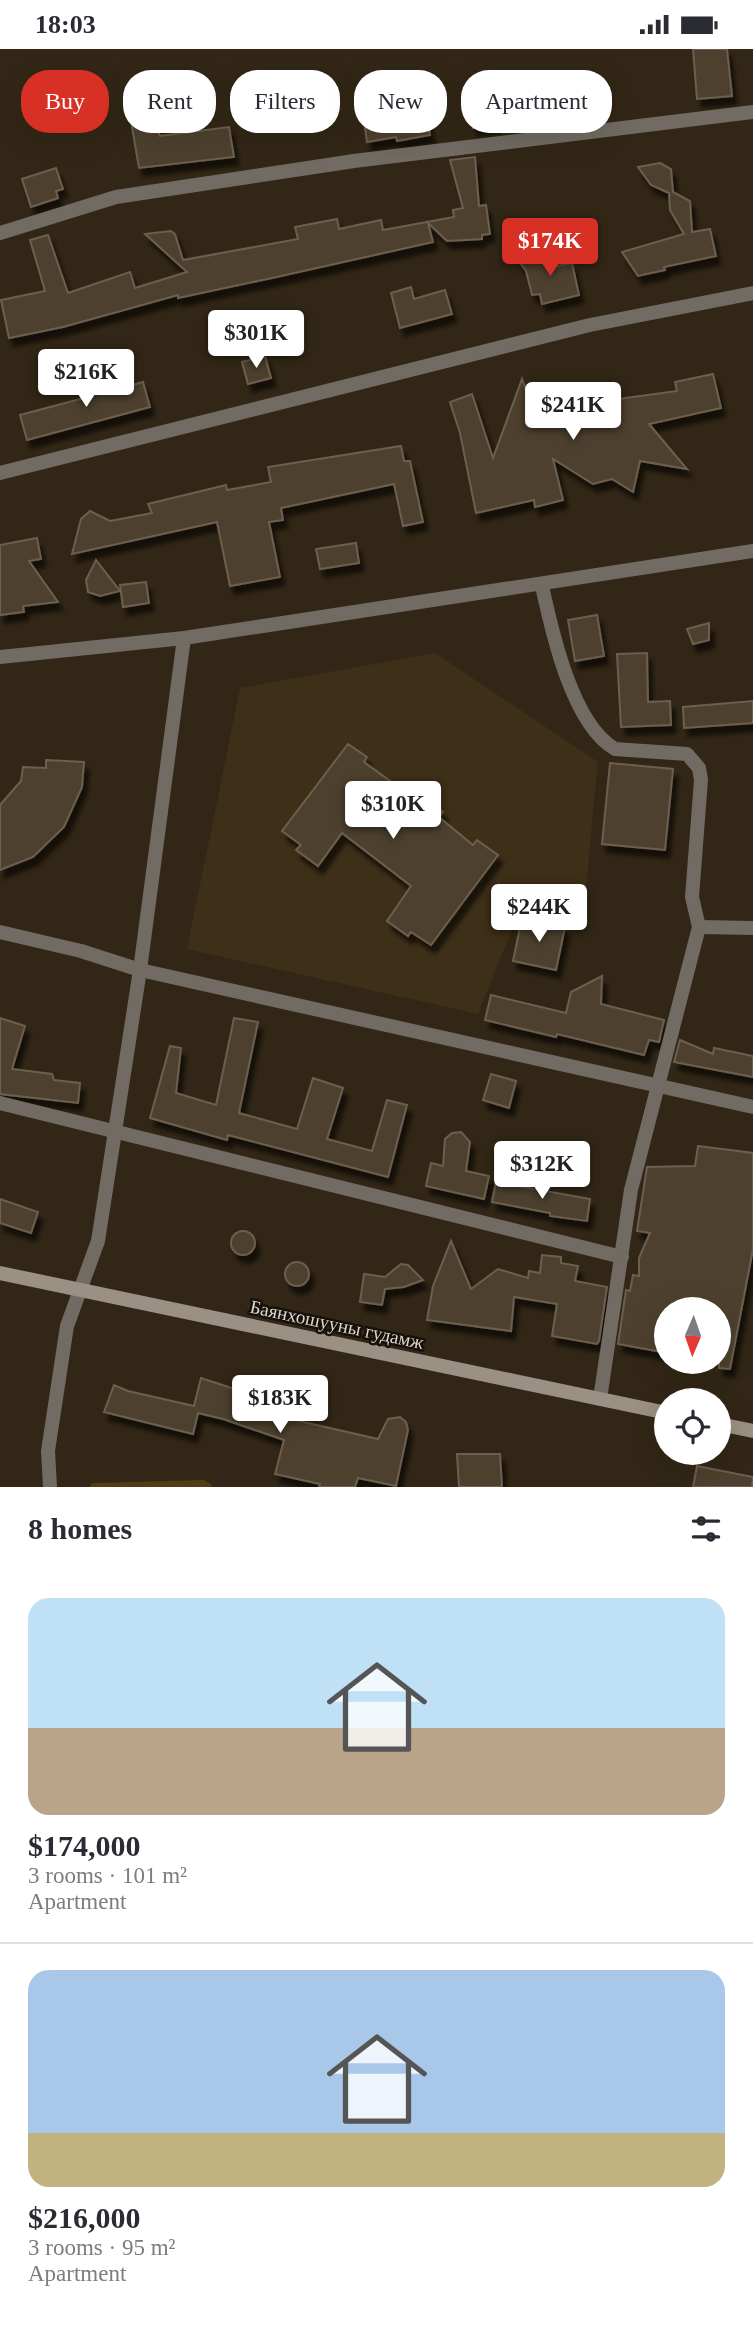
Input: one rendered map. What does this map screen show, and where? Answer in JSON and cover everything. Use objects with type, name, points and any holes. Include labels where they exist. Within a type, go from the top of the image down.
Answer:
[{"type":"main road","name":"Баянхошууны гудамж","points":[[0,1273],[654,1410]]},
{"type":"main road","points":[[731,1426],[753,1431]]},
{"type":"street","points":[[0,233],[116,197],[354,161],[753,112]]},
{"type":"street","points":[[0,473],[577,328],[753,293]]},
{"type":"street","points":[[0,657],[184,638],[541,586],[753,551]]},
{"type":"street","points":[[541,586],[549,619],[580,708],[606,744],[615,749],[687,754],[699,768],[701,780],[692,897],[699,927],[660,1087],[631,1191],[600,1399]]},
{"type":"street","points":[[50,1487],[48,1451],[66,1326],[98,1241],[140,970],[184,638]]},
{"type":"street","points":[[699,927],[753,928]]},
{"type":"street","points":[[0,932],[80,951],[140,970],[753,1107]]},
{"type":"street","points":[[0,1103],[622,1257]]},
{"type":"shaded area","points":[[435,653],[598,762],[584,907],[523,902],[478,1014],[187,949],[240,688]]},
{"type":"building","points":[[693,49],[727,49],[732,96],[697,99]]},
{"type":"building","points":[[229,127],[234,157],[139,168],[133,133],[159,133],[160,136],[216,133],[216,129]]},
{"type":"building","points":[[366,133],[430,135],[397,141],[396,137],[367,142]]},
{"type":"building","points":[[475,157],[479,206],[486,205],[490,234],[482,235],[482,239],[447,241],[428,223],[433,242],[178,298],[178,295],[63,327],[9,338],[1,300],[45,291],[30,240],[48,235],[68,293],[130,272],[135,288],[187,272],[145,234],[171,231],[175,234],[183,260],[298,239],[295,227],[337,219],[339,229],[381,220],[383,230],[454,217],[453,210],[463,208],[450,160]]},
{"type":"building","points":[[660,163],[671,169],[673,192],[690,201],[692,232],[710,229],[716,256],[664,267],[665,270],[638,276],[622,252],[684,234],[670,210],[669,193],[651,185],[638,167]]},
{"type":"building","points":[[56,168],[63,189],[56,191],[58,198],[31,207],[22,179]]},
{"type":"building","points":[[549,251],[552,267],[572,263],[579,295],[542,304],[540,294],[532,295],[526,271],[517,259]]},
{"type":"building","points":[[411,287],[414,299],[445,290],[452,314],[400,328],[391,293]]},
{"type":"building","points":[[265,356],[271,378],[248,384],[242,362]]},
{"type":"building","points":[[713,374],[721,408],[649,424],[687,469],[640,461],[633,492],[612,479],[593,484],[553,459],[563,500],[535,507],[534,500],[476,513],[460,433],[450,402],[472,394],[493,458],[522,379],[536,417],[571,408],[568,393],[601,386],[604,401],[677,391],[675,382]]},
{"type":"building","points":[[102,377],[107,392],[143,382],[150,407],[27,440],[20,415],[84,398],[79,384]]},
{"type":"building","points":[[401,446],[404,461],[410,461],[423,522],[403,526],[394,484],[281,508],[283,520],[269,522],[280,577],[230,586],[217,522],[72,554],[81,519],[90,511],[110,521],[152,513],[148,504],[226,485],[227,490],[271,482],[268,467]]},
{"type":"building","points":[[37,538],[41,559],[29,561],[58,602],[23,606],[24,612],[0,615],[0,545]]},
{"type":"building","points":[[356,543],[359,563],[320,569],[316,549]]},
{"type":"building","points":[[96,560],[120,591],[100,596],[88,592],[86,580]]},
{"type":"building","points":[[146,582],[149,603],[123,607],[120,585]]},
{"type":"building","points":[[597,615],[604,656],[575,661],[568,620]]},
{"type":"building","points":[[709,623],[709,640],[693,644],[687,629]]},
{"type":"building","points":[[647,653],[648,702],[670,701],[671,725],[621,727],[617,654]]},
{"type":"building","points":[[753,701],[753,723],[684,728],[683,707]]},
{"type":"building","points":[[348,744],[367,757],[364,762],[400,788],[403,784],[443,812],[439,817],[473,845],[477,840],[498,855],[431,945],[411,932],[408,936],[387,921],[411,886],[342,833],[318,866],[296,850],[301,845],[282,831]]},
{"type":"building","points":[[46,760],[84,762],[82,787],[64,827],[33,857],[0,870],[0,805],[21,781],[23,767],[46,768]]},
{"type":"building","points":[[610,763],[673,769],[665,850],[602,844]]},
{"type":"building","points":[[522,918],[565,927],[556,970],[513,961]]},
{"type":"building","points":[[602,976],[601,1004],[664,1020],[659,1042],[649,1040],[644,1055],[485,1020],[491,995],[566,1013],[571,992]]},
{"type":"building","points":[[0,1018],[25,1026],[12,1069],[52,1074],[54,1080],[80,1083],[78,1103],[0,1094]]},
{"type":"building","points":[[234,1018],[258,1022],[239,1113],[297,1129],[313,1078],[343,1088],[327,1139],[372,1151],[387,1100],[407,1105],[388,1177],[228,1135],[227,1140],[150,1118],[170,1046],[181,1048],[176,1093],[216,1105]]},
{"type":"building","points":[[680,1040],[713,1054],[714,1048],[753,1056],[753,1077],[674,1062]]},
{"type":"building","points":[[491,1074],[516,1081],[509,1108],[483,1100]]},
{"type":"building","points":[[461,1132],[470,1142],[466,1171],[489,1176],[484,1199],[426,1186],[431,1163],[443,1166],[445,1139],[452,1133]]},
{"type":"building","points":[[698,1146],[753,1153],[753,1249],[732,1359],[732,1297],[654,1297],[654,1351],[618,1344],[626,1290],[630,1291],[633,1275],[639,1276],[639,1258],[650,1233],[637,1231],[647,1167],[695,1166]]},
{"type":"building","points":[[496,1182],[590,1199],[587,1221],[550,1216],[550,1213],[492,1202]]},
{"type":"building","points":[[0,1199],[38,1212],[31,1233],[0,1223]]},
{"type":"building","points":[[243,1231],[254,1238],[255,1243],[248,1254],[243,1255],[232,1248],[231,1243],[238,1232]]},
{"type":"building","points":[[451,1241],[471,1289],[498,1269],[528,1278],[529,1271],[540,1273],[542,1255],[561,1257],[561,1263],[578,1266],[575,1281],[607,1287],[597,1344],[552,1336],[557,1304],[514,1297],[511,1331],[427,1320],[433,1286]]},
{"type":"building","points":[[297,1262],[308,1269],[309,1274],[302,1285],[297,1286],[286,1279],[285,1274],[292,1263]]},
{"type":"building","points":[[401,1264],[408,1265],[423,1280],[404,1287],[385,1289],[382,1305],[360,1302],[364,1274],[385,1277]]},
{"type":"building","points":[[201,1378],[265,1399],[262,1408],[299,1421],[378,1439],[388,1419],[400,1417],[406,1422],[408,1430],[396,1486],[358,1478],[355,1487],[319,1487],[320,1484],[275,1474],[284,1440],[223,1419],[198,1413],[193,1434],[104,1412],[114,1385],[128,1391],[194,1406]]},
{"type":"building","points":[[457,1454],[500,1454],[502,1487],[459,1487]]},
{"type":"building","points":[[697,1466],[753,1477],[752,1487],[693,1487]]},
{"type":"waterway","points":[[94,1487],[203,1484],[208,1487]]}]
